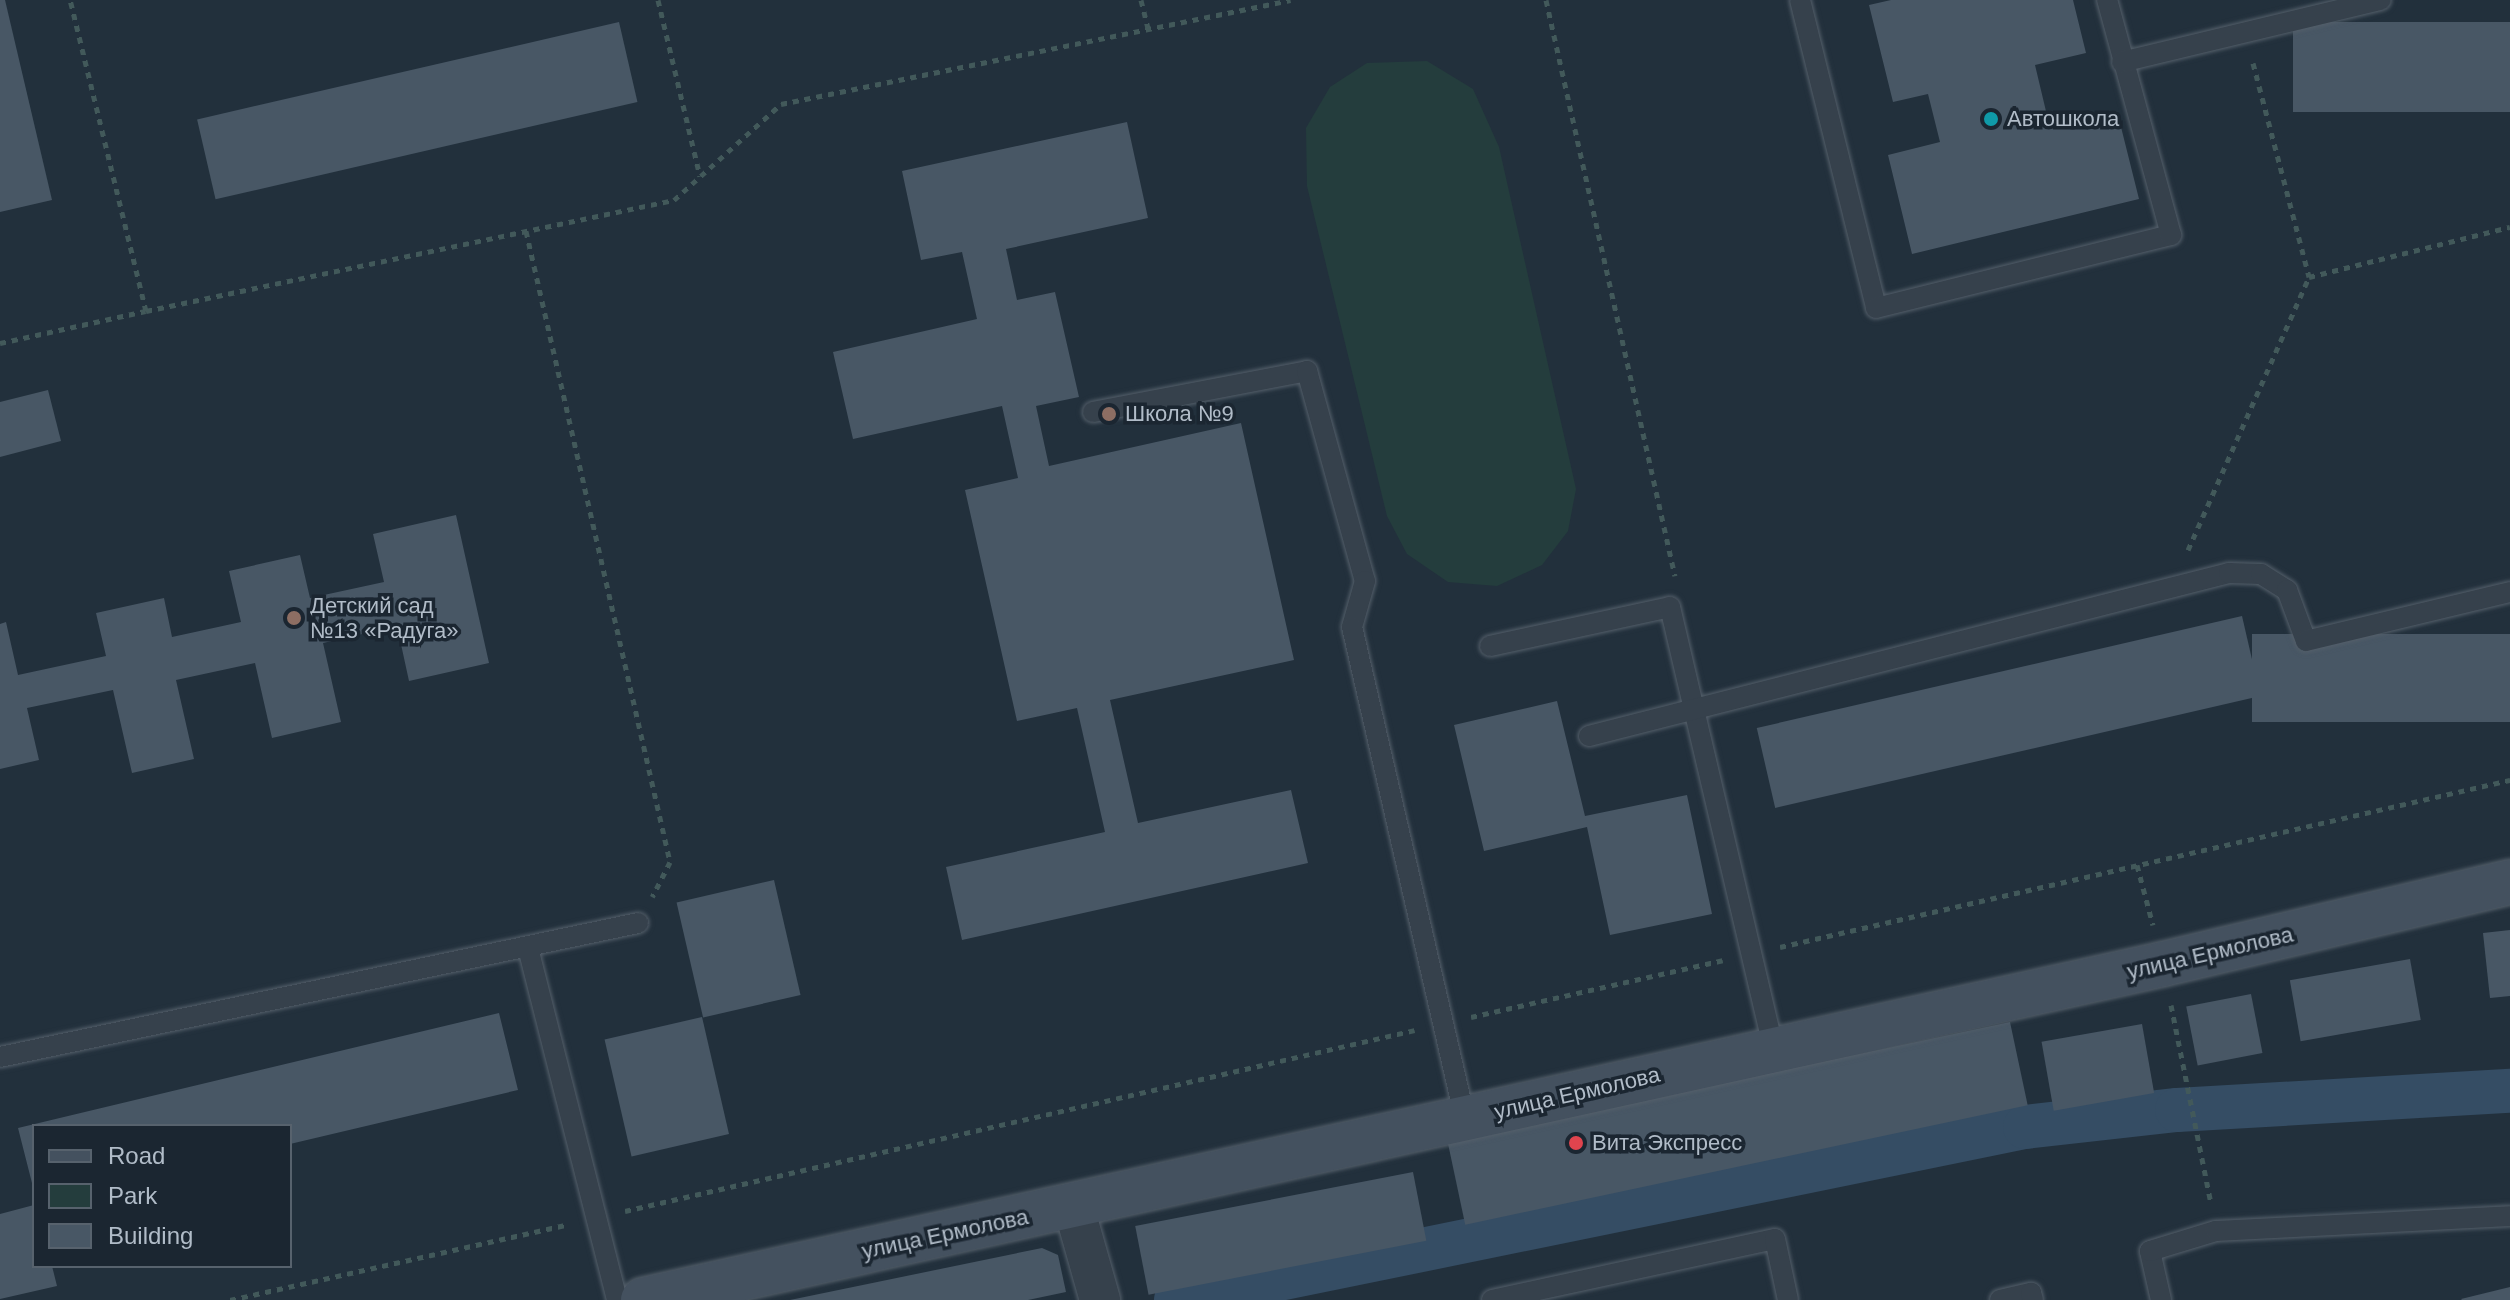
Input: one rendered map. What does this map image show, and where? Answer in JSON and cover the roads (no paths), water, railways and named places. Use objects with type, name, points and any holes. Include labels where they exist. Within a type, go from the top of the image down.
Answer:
[{"type":"street","name":"улица Ермолова","points":[[643,1300],[1074,1208],[2510,882]]},
{"type":"street","points":[[1074,1208],[1096,1284]]},
{"type":"lane","points":[[1800,0],[1876,308],[2171,235],[2107,0]]},
{"type":"lane","points":[[2122,62],[2381,0]]},
{"type":"lane","points":[[1093,412],[1307,371],[1365,581],[1352,627],[1465,1119]]},
{"type":"lane","points":[[1589,736],[2229,573],[2261,574],[2287,590],[2306,641],[2510,592]]},
{"type":"lane","points":[[1490,646],[1670,607],[1774,1049]]},
{"type":"lane","points":[[0,1057],[638,923]]},
{"type":"lane","points":[[528,948],[617,1300]]},
{"type":"lane","points":[[2161,1300],[2150,1251],[2216,1231],[2510,1216]]},
{"type":"lane","points":[[1492,1300],[1775,1239],[1788,1300]]},
{"type":"lane","points":[[2000,1300],[2031,1293],[2033,1300]]},
{"type":"waterway","points":[[1176,1300],[2025,1127],[2177,1110],[2510,1091]]},
{"type":"place","name":"Автошкола","points":[[1991,119]]},
{"type":"place","name":"Школа №9","points":[[1109,414]]},
{"type":"place","name":"Детский сад №13 «Радуга»","points":[[294,618]]},
{"type":"place","name":"Вита Экспресс","points":[[1576,1143]]}]
